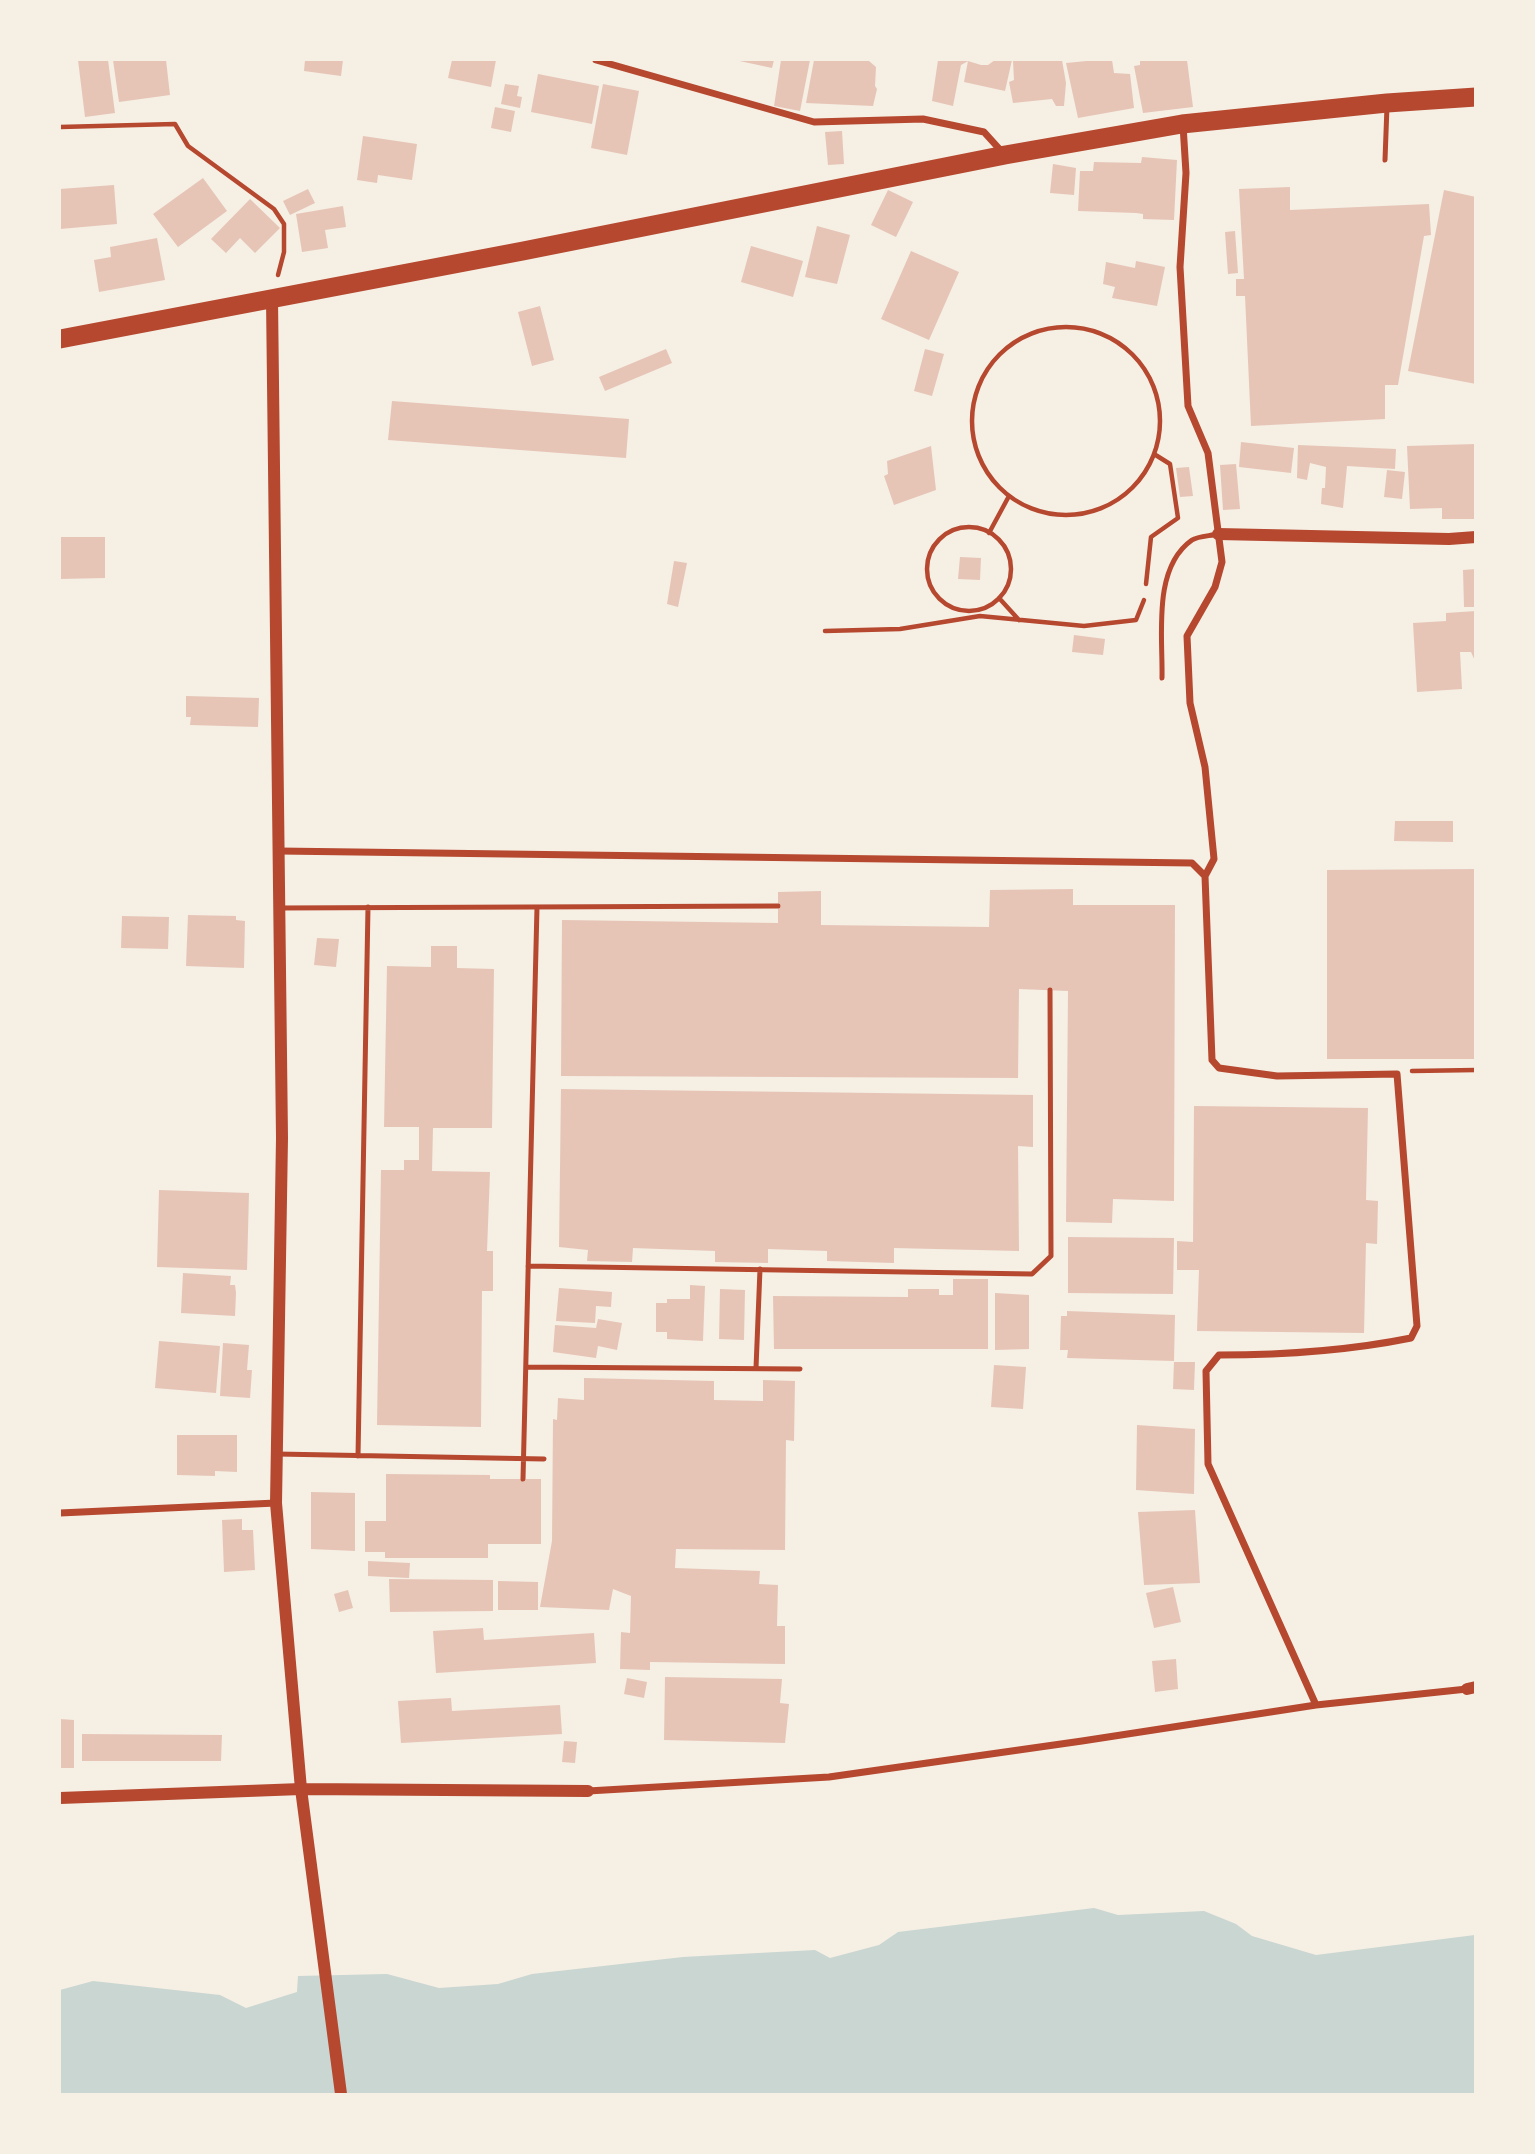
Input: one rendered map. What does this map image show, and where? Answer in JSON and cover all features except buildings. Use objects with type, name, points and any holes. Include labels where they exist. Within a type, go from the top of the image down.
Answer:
[{"type":"highway","points":[[60,339],[1005,155],[1182,124],[1387,103],[1475,97]]},
{"type":"street","points":[[596,60],[814,122],[923,119],[984,132],[1005,155]]},
{"type":"street","points":[[1182,124],[1186,173],[1180,267],[1188,406],[1208,453],[1223,562],[1215,587],[1187,636],[1190,703],[1205,767],[1214,859],[1205,876],[1212,1060],[1219,1069],[1277,1076],[1397,1074],[1418,1326],[1411,1338],[1369,1347],[1282,1355],[1219,1354],[1206,1371],[1209,1464],[1315,1705]]},
{"type":"street","points":[[272,299],[282,1138],[276,1503],[303,1811],[341,2095]]},
{"type":"street","points":[[1218,534],[1449,539],[1475,537]]},
{"type":"street","points":[[279,851],[1192,863],[1205,876]]},
{"type":"street","points":[[60,1513],[276,1503]]},
{"type":"street","points":[[60,1798],[301,1789],[588,1791],[829,1777],[1315,1705],[1471,1688]]},
{"type":"lane","points":[[1385,160],[1387,103]]},
{"type":"lane","points":[[1162,678],[1163,585],[1174,558],[1193,538],[1218,534]]},
{"type":"lane","points":[[279,908],[778,906]]},
{"type":"lane","points":[[358,1456],[368,907]]},
{"type":"lane","points":[[523,1479],[537,907]]},
{"type":"lane","points":[[528,1266],[1032,1274],[1051,1256],[1050,990]]},
{"type":"lane","points":[[756,1368],[760,1269]]},
{"type":"lane","points":[[526,1367],[800,1368]]},
{"type":"lane","points":[[277,1454],[544,1459]]},
{"type":"path","points":[[60,127],[175,124],[188,146],[274,209],[284,224],[284,253],[272,299]]},
{"type":"path","points":[[1076,326],[1106,335],[1131,351],[1149,375],[1160,404],[1160,434],[1152,463],[1134,487],[1110,505],[1081,515],[1048,514],[1018,503],[1009,496],[993,482],[977,454],[970,423],[975,391],[990,362],[1014,341],[1044,328],[1076,326]]},
{"type":"path","points":[[825,631],[900,629],[980,616],[1052,626],[1084,626],[1136,620],[1144,600],[1151,537],[1178,518],[1170,464],[1154,454]]},
{"type":"path","points":[[989,533],[1009,496]]},
{"type":"path","points":[[979,528],[1002,544],[1009,557],[1011,572],[1007,586],[999,598],[974,611],[959,610],[947,605],[937,596],[927,573],[928,559],[933,547],[942,537],[953,530],[979,528]]},
{"type":"path","points":[[999,598],[1019,620]]},
{"type":"path","points":[[1397,1074],[1413,1070],[1475,1070]]},
{"type":"shaded area","points":[[1094,1908],[1118,1915],[1204,1911],[1236,1924],[1252,1936],[1316,1955],[1475,1935],[1475,2094],[60,2094],[60,1990],[93,1981],[220,1995],[246,2008],[297,1992],[298,1976],[387,1974],[439,1988],[498,1984],[532,1974],[683,1957],[815,1950],[830,1958],[879,1945],[898,1932]]}]
